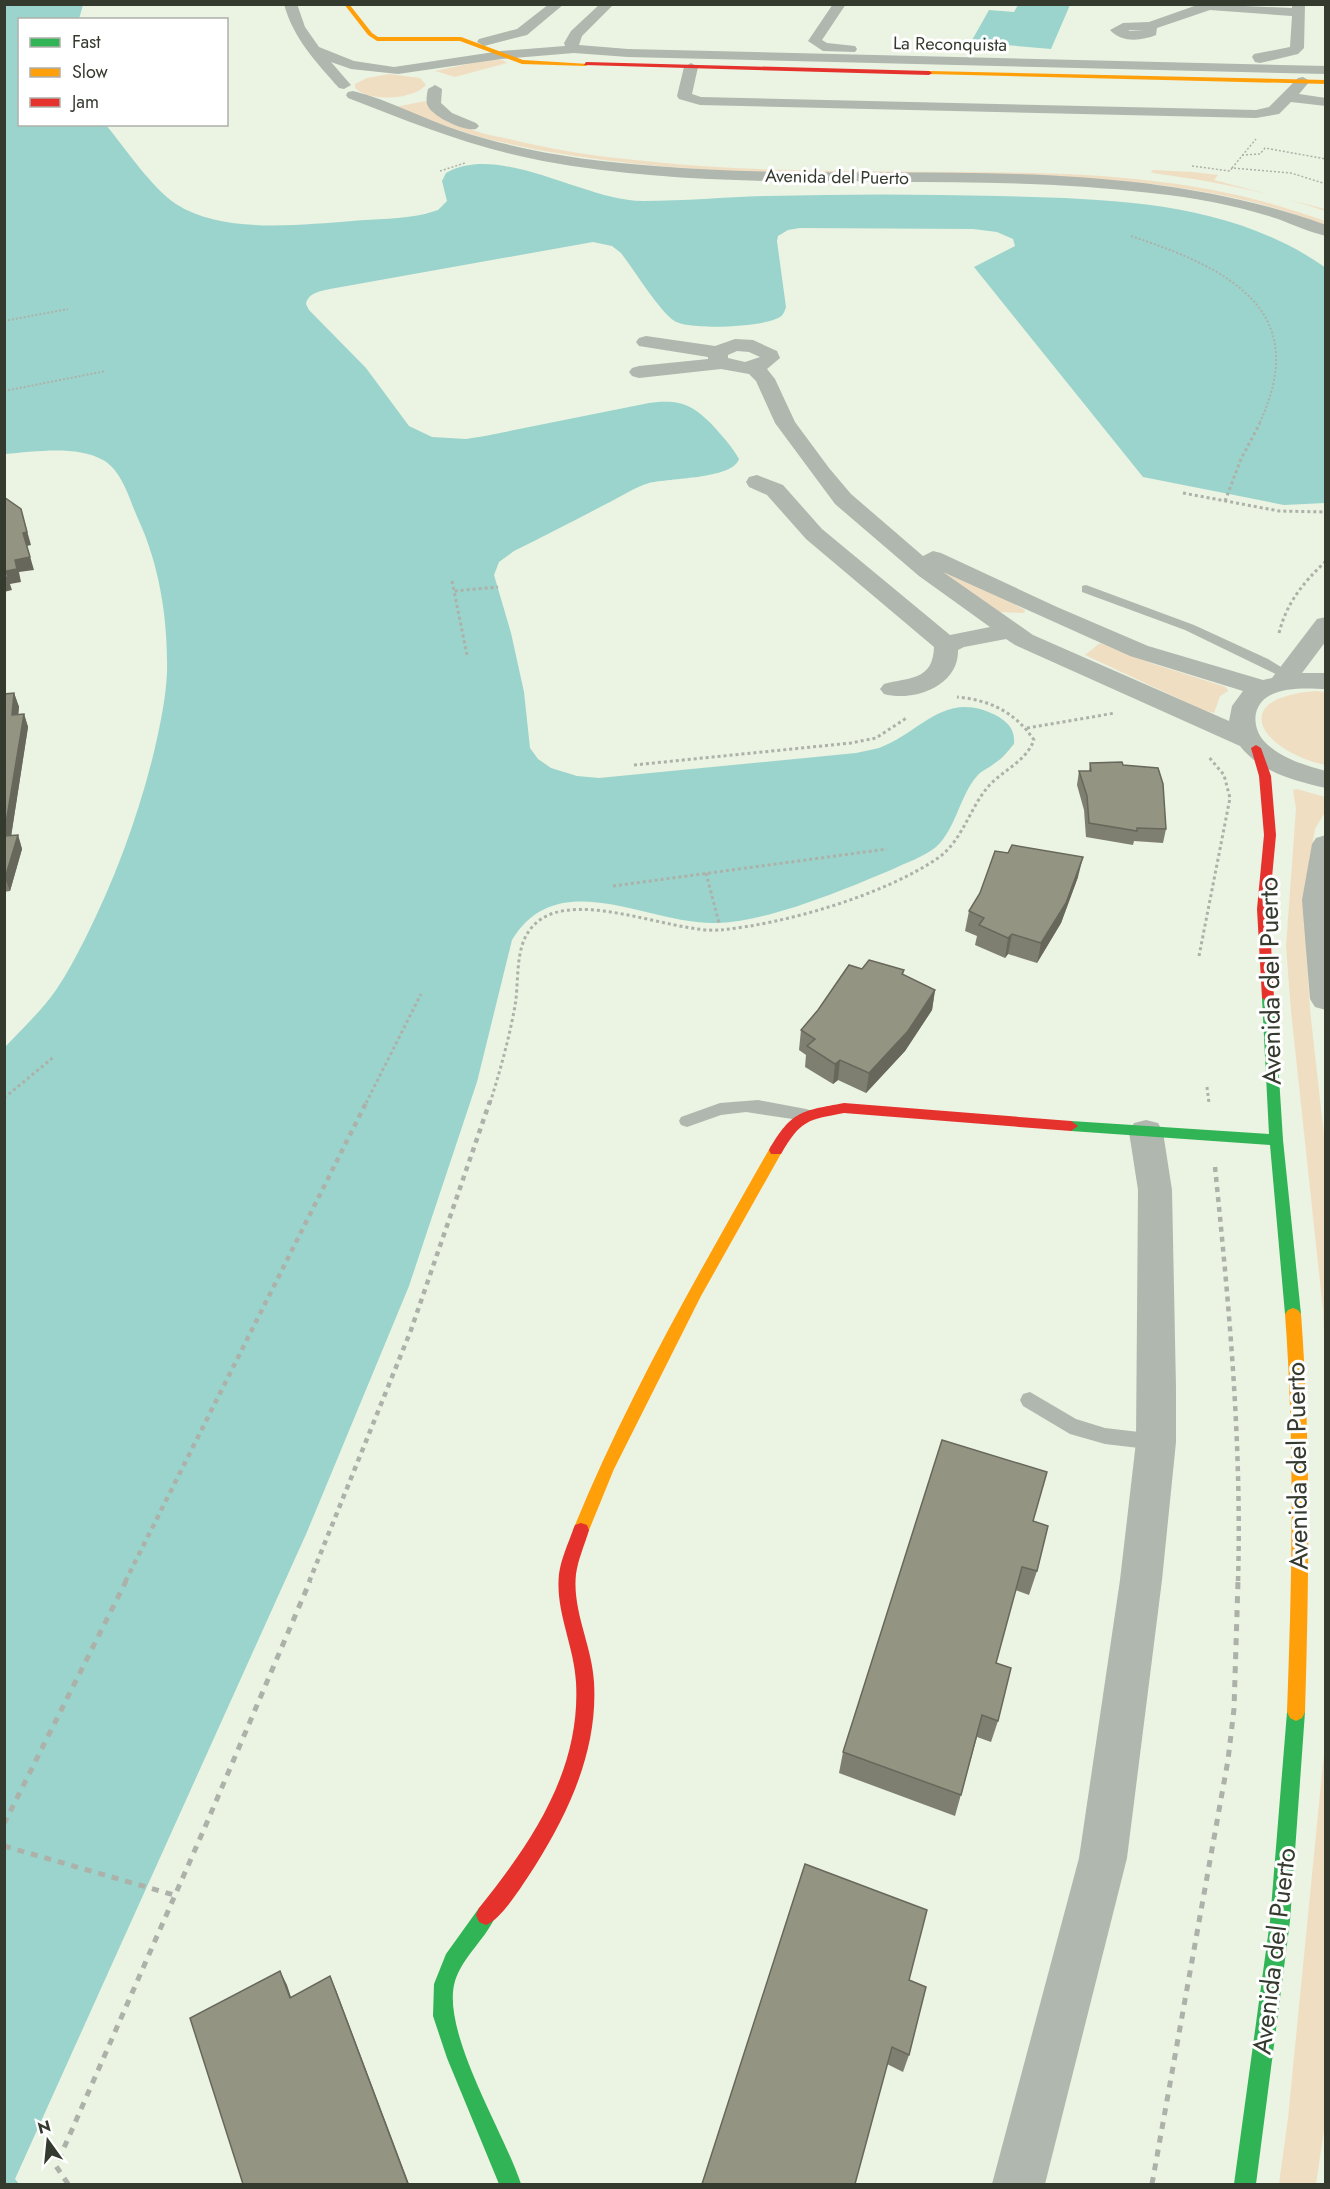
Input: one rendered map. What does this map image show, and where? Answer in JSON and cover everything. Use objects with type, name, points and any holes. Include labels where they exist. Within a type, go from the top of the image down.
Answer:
[{"type":"street","points":[[290,4],[293,18],[310,47],[348,90],[376,99],[411,97],[441,85],[430,74],[351,64],[324,56],[310,47]]},
{"type":"street","points":[[346,4],[370,34],[377,39],[450,38],[476,43],[517,62],[1164,78],[1326,92]]},
{"type":"street","points":[[476,43],[522,32],[558,4]]},
{"type":"street","points":[[574,49],[571,43],[576,34],[608,4]]},
{"type":"street","points":[[817,45],[815,41],[840,4]]},
{"type":"street","points":[[817,45],[837,49],[1209,58],[1260,63],[1297,48],[1299,8],[1208,5],[1150,26]]},
{"type":"street","points":[[801,58],[817,45]]},
{"type":"street","name":"La Reconquista","points":[[545,52],[574,49],[619,53],[801,58],[1260,63],[1326,70]]},
{"type":"street","points":[[348,90],[350,78],[359,75],[444,65],[501,55],[545,52]]},
{"type":"street","points":[[467,75],[545,52]]},
{"type":"street","points":[[691,67],[684,96],[700,102],[1256,114],[1274,111],[1295,89],[1326,82]]},
{"type":"street","name":"Avenida del Puerto","points":[[441,85],[434,104],[458,121],[522,139],[586,151],[725,164],[1116,172],[1209,184],[1326,216]]},
{"type":"street","points":[[1295,89],[1326,102]]},
{"type":"street","name":"Avenida del Puerto","points":[[348,90],[468,139],[528,152],[609,165],[764,177],[1040,179],[1128,183],[1229,200],[1287,216],[1326,231]]},
{"type":"street","points":[[646,342],[720,358]]},
{"type":"street","points":[[639,372],[720,358],[735,345],[753,346],[767,351],[770,354],[767,362],[754,367],[765,379],[785,423],[811,460],[843,499],[927,571],[1002,626],[1056,655],[1148,694],[1253,744],[1275,762],[1299,773],[1326,780]]},
{"type":"street","points":[[757,482],[775,490],[814,534],[938,636],[946,647],[946,661],[934,686],[893,689]]},
{"type":"street","points":[[873,525],[927,555],[1048,612],[1139,651],[1278,682],[1326,681]]},
{"type":"street","points":[[855,598],[872,597],[892,600]]},
{"type":"street","points":[[946,647],[957,641],[1048,612]]},
{"type":"street","points":[[1253,744],[1242,725],[1243,711],[1250,699],[1278,682],[1326,624]]},
{"type":"street","points":[[924,625],[1002,626]]},
{"type":"street","name":"Avenida del Puerto","points":[[1245,2184],[1282,1899],[1294,1746],[1300,1600],[1299,1442],[1294,1341],[1276,1140],[1263,909],[1270,835],[1265,776],[1253,744]]},
{"type":"street","points":[[1326,844],[1317,900],[1326,999]]},
{"type":"street","points":[[510,2184],[457,2058],[443,2016],[444,1984],[453,1961],[471,1933],[510,1886],[537,1844],[563,1796],[577,1758],[584,1719],[585,1683],[567,1591],[568,1573],[588,1509],[606,1468],[695,1293],[787,1132],[806,1115],[844,1108],[1276,1140]]},
{"type":"street","points":[[1018,2184],[1103,1858],[1126,1701],[1156,1442],[1156,1220],[1155,1190],[1146,1132]]},
{"type":"lane","points":[[1086,589],[1163,615],[1210,634],[1278,682]]},
{"type":"lane","points":[[687,1121],[729,1106],[758,1104],[806,1115]]},
{"type":"lane","points":[[1030,1400],[1070,1426],[1105,1437],[1156,1442]]},
{"type":"path","points":[[1192,166],[1230,171],[1261,134]]},
{"type":"path","points":[[1242,155],[1260,154],[1265,148],[1326,159]]},
{"type":"path","points":[[1232,168],[1300,175],[1326,184]]},
{"type":"path","points":[[1131,236],[1185,254],[1224,276],[1253,301],[1266,319],[1274,337],[1278,366],[1273,390],[1235,472],[1225,501]]},
{"type":"path","points":[[4,321],[68,309]]},
{"type":"path","points":[[4,390],[106,371]]},
{"type":"path","points":[[1183,493],[1279,511],[1325,512]]},
{"type":"path","points":[[1279,633],[1283,610],[1296,591],[1326,561]]},
{"type":"path","points":[[452,581],[467,656]]},
{"type":"path","points":[[454,591],[498,587]]},
{"type":"path","points":[[68,2184],[56,2166],[294,1623],[409,1334],[460,1193],[501,1065],[515,1005],[525,939],[530,928],[539,919],[557,911],[580,908],[689,930],[724,930],[753,926],[820,908],[871,890],[914,871],[953,845],[986,790],[1031,751],[1034,740],[1027,728],[1011,714],[982,700],[934,686],[931,702],[876,738],[850,743],[634,765]]},
{"type":"path","points":[[1027,728],[1118,713],[1148,694]]},
{"type":"path","points":[[1199,750],[1218,766],[1224,775],[1230,798],[1199,956]]},
{"type":"path","points":[[613,886],[887,849]]},
{"type":"path","points":[[706,873],[719,923]]},
{"type":"path","points":[[4,1824],[421,994]]},
{"type":"path","points":[[4,1098],[55,1056]]},
{"type":"path","points":[[1152,2184],[1234,1709],[1240,1507],[1234,1361],[1207,1087]]},
{"type":"path","points":[[4,1846],[174,1895]]},
{"type":"shaded area","points":[[491,59],[507,63],[455,77],[435,71]]},
{"type":"shaded area","points":[[389,74],[420,78],[426,85],[411,94],[391,97],[370,96],[355,88],[355,84],[367,78]]},
{"type":"shaded area","points":[[426,101],[460,124],[476,131],[543,147],[594,155],[727,168],[1063,174],[1151,181],[1238,195],[1325,221],[1325,225],[1275,208],[1225,196],[1122,181],[1019,176],[750,172],[587,158],[480,137],[395,107]]},
{"type":"shaded area","points":[[1153,170],[1218,175],[1214,180],[1325,209],[1325,211],[1262,193],[1153,173],[1151,172]]},
{"type":"shaded area","points":[[929,562],[940,565],[1025,610],[1024,613],[998,612]]},
{"type":"shaded area","points":[[1100,643],[1151,663],[1226,687],[1228,691],[1220,696],[1214,713],[1203,710],[1085,655]]},
{"type":"shaded area","points":[[1316,691],[1325,692],[1325,765],[1284,749],[1270,737],[1263,725],[1262,714],[1270,704],[1288,696]]},
{"type":"shaded area","points":[[1297,789],[1325,797],[1325,812],[1315,829],[1308,869],[1306,946],[1310,1010],[1326,1153],[1325,1363],[1323,1310],[1286,946],[1296,809],[1293,790]]},
{"type":"shaded area","points":[[1325,1743],[1324,2130],[1316,2184],[1279,2184],[1288,2118]]},
{"type":"water","points":[[5,4],[83,5],[79,18],[18,18],[18,126],[107,126],[148,178],[167,197],[195,214],[215,220],[238,224],[285,225],[398,218],[425,214],[438,210],[447,201],[442,181],[446,173],[468,165],[492,164],[518,168],[596,193],[621,199],[644,201],[882,194],[1040,197],[1126,202],[1210,216],[1250,228],[1289,246],[1326,268],[1325,503],[1284,505],[1143,477],[974,267],[1015,246],[1013,239],[997,232],[973,229],[800,228],[788,230],[778,236],[777,241],[786,307],[780,317],[757,324],[708,327],[693,326],[673,320],[654,299],[621,253],[612,246],[593,242],[330,289],[309,297],[306,304],[309,310],[366,368],[409,426],[432,437],[466,439],[649,403],[670,402],[694,409],[701,414],[739,459],[734,466],[713,474],[658,481],[637,488],[514,551],[499,562],[494,575],[511,633],[524,692],[530,748],[538,759],[551,768],[577,776],[599,778],[856,753],[879,748],[935,715],[949,709],[964,707],[980,709],[999,717],[1009,725],[1013,732],[1014,744],[1000,759],[977,776],[943,840],[936,847],[914,860],[851,886],[783,911],[718,923],[691,921],[607,904],[580,902],[554,905],[532,917],[512,940],[477,1082],[409,1286],[307,1532],[15,2179],[19,2184],[4,2184],[5,1047],[38,1012],[60,984],[85,939],[116,871],[141,800],[154,752],[165,692],[167,653],[164,614],[152,557],[129,496],[116,472],[103,460],[80,452],[5,454]]},
{"type":"water","points":[[1018,5],[1070,5],[1051,49],[971,42],[989,10],[1014,12]]},
{"type":"building","points":[[4,497],[21,509],[27,532],[23,533],[30,557],[15,560],[17,569],[6,571],[8,577],[4,578]]},
{"type":"building","points":[[14,693],[12,715],[24,714],[4,835],[4,694]]},
{"type":"building","points":[[1122,762],[1123,765],[1158,768],[1163,784],[1166,829],[1137,828],[1137,831],[1089,823],[1087,796],[1079,771],[1091,771],[1090,763]]},
{"type":"building","points":[[18,835],[5,878],[4,878],[4,836]]},
{"type":"building","points":[[1012,845],[1083,857],[1066,903],[1041,943],[1012,934],[1008,938],[979,925],[984,918],[969,911],[980,893],[995,851],[1008,853]]},
{"type":"building","points":[[869,960],[904,970],[902,974],[935,990],[908,1031],[869,1073],[840,1060],[835,1064],[807,1046],[815,1039],[801,1030],[849,965],[862,969]]},
{"type":"building","points":[[942,1440],[1047,1472],[1033,1521],[1048,1526],[1037,1571],[1022,1567],[996,1663],[1011,1668],[998,1721],[982,1715],[961,1795],[843,1752]]},
{"type":"building","points":[[805,1864],[927,1910],[909,1980],[926,1987],[909,2055],[892,2047],[855,2184],[702,2184]]},
{"type":"building","points":[[280,1971],[290,1998],[330,1976],[408,2184],[243,2184],[190,2018]]},
{"type":"traffic: fast","points":[[1268,998],[1276,1140],[1293,1314]]},
{"type":"traffic: fast","points":[[1071,1126],[1276,1140]]},
{"type":"traffic: fast","points":[[1245,2184],[1280,1921],[1296,1712]]},
{"type":"traffic: fast","points":[[486,1915],[453,1961],[444,1984],[443,2016],[457,2058],[510,2184]]},
{"type":"traffic: slow","points":[[346,4],[370,34],[377,39],[461,39],[522,62],[586,64]]},
{"type":"traffic: slow","points":[[929,73],[1326,82]]},
{"type":"traffic: slow","points":[[581,1530],[606,1468],[695,1293],[776,1150]]},
{"type":"traffic: slow","points":[[1293,1314],[1301,1463],[1296,1712]]},
{"type":"traffic: jam","points":[[586,64],[929,73]]},
{"type":"traffic: jam","points":[[1256,748],[1265,776],[1270,835],[1263,909],[1268,998]]},
{"type":"traffic: jam","points":[[776,1150],[787,1132],[806,1115],[844,1108],[1071,1126]]},
{"type":"traffic: jam","points":[[486,1915],[543,1836],[571,1776],[580,1745],[585,1713],[585,1681],[570,1613],[567,1586],[569,1568],[581,1530]]}]
